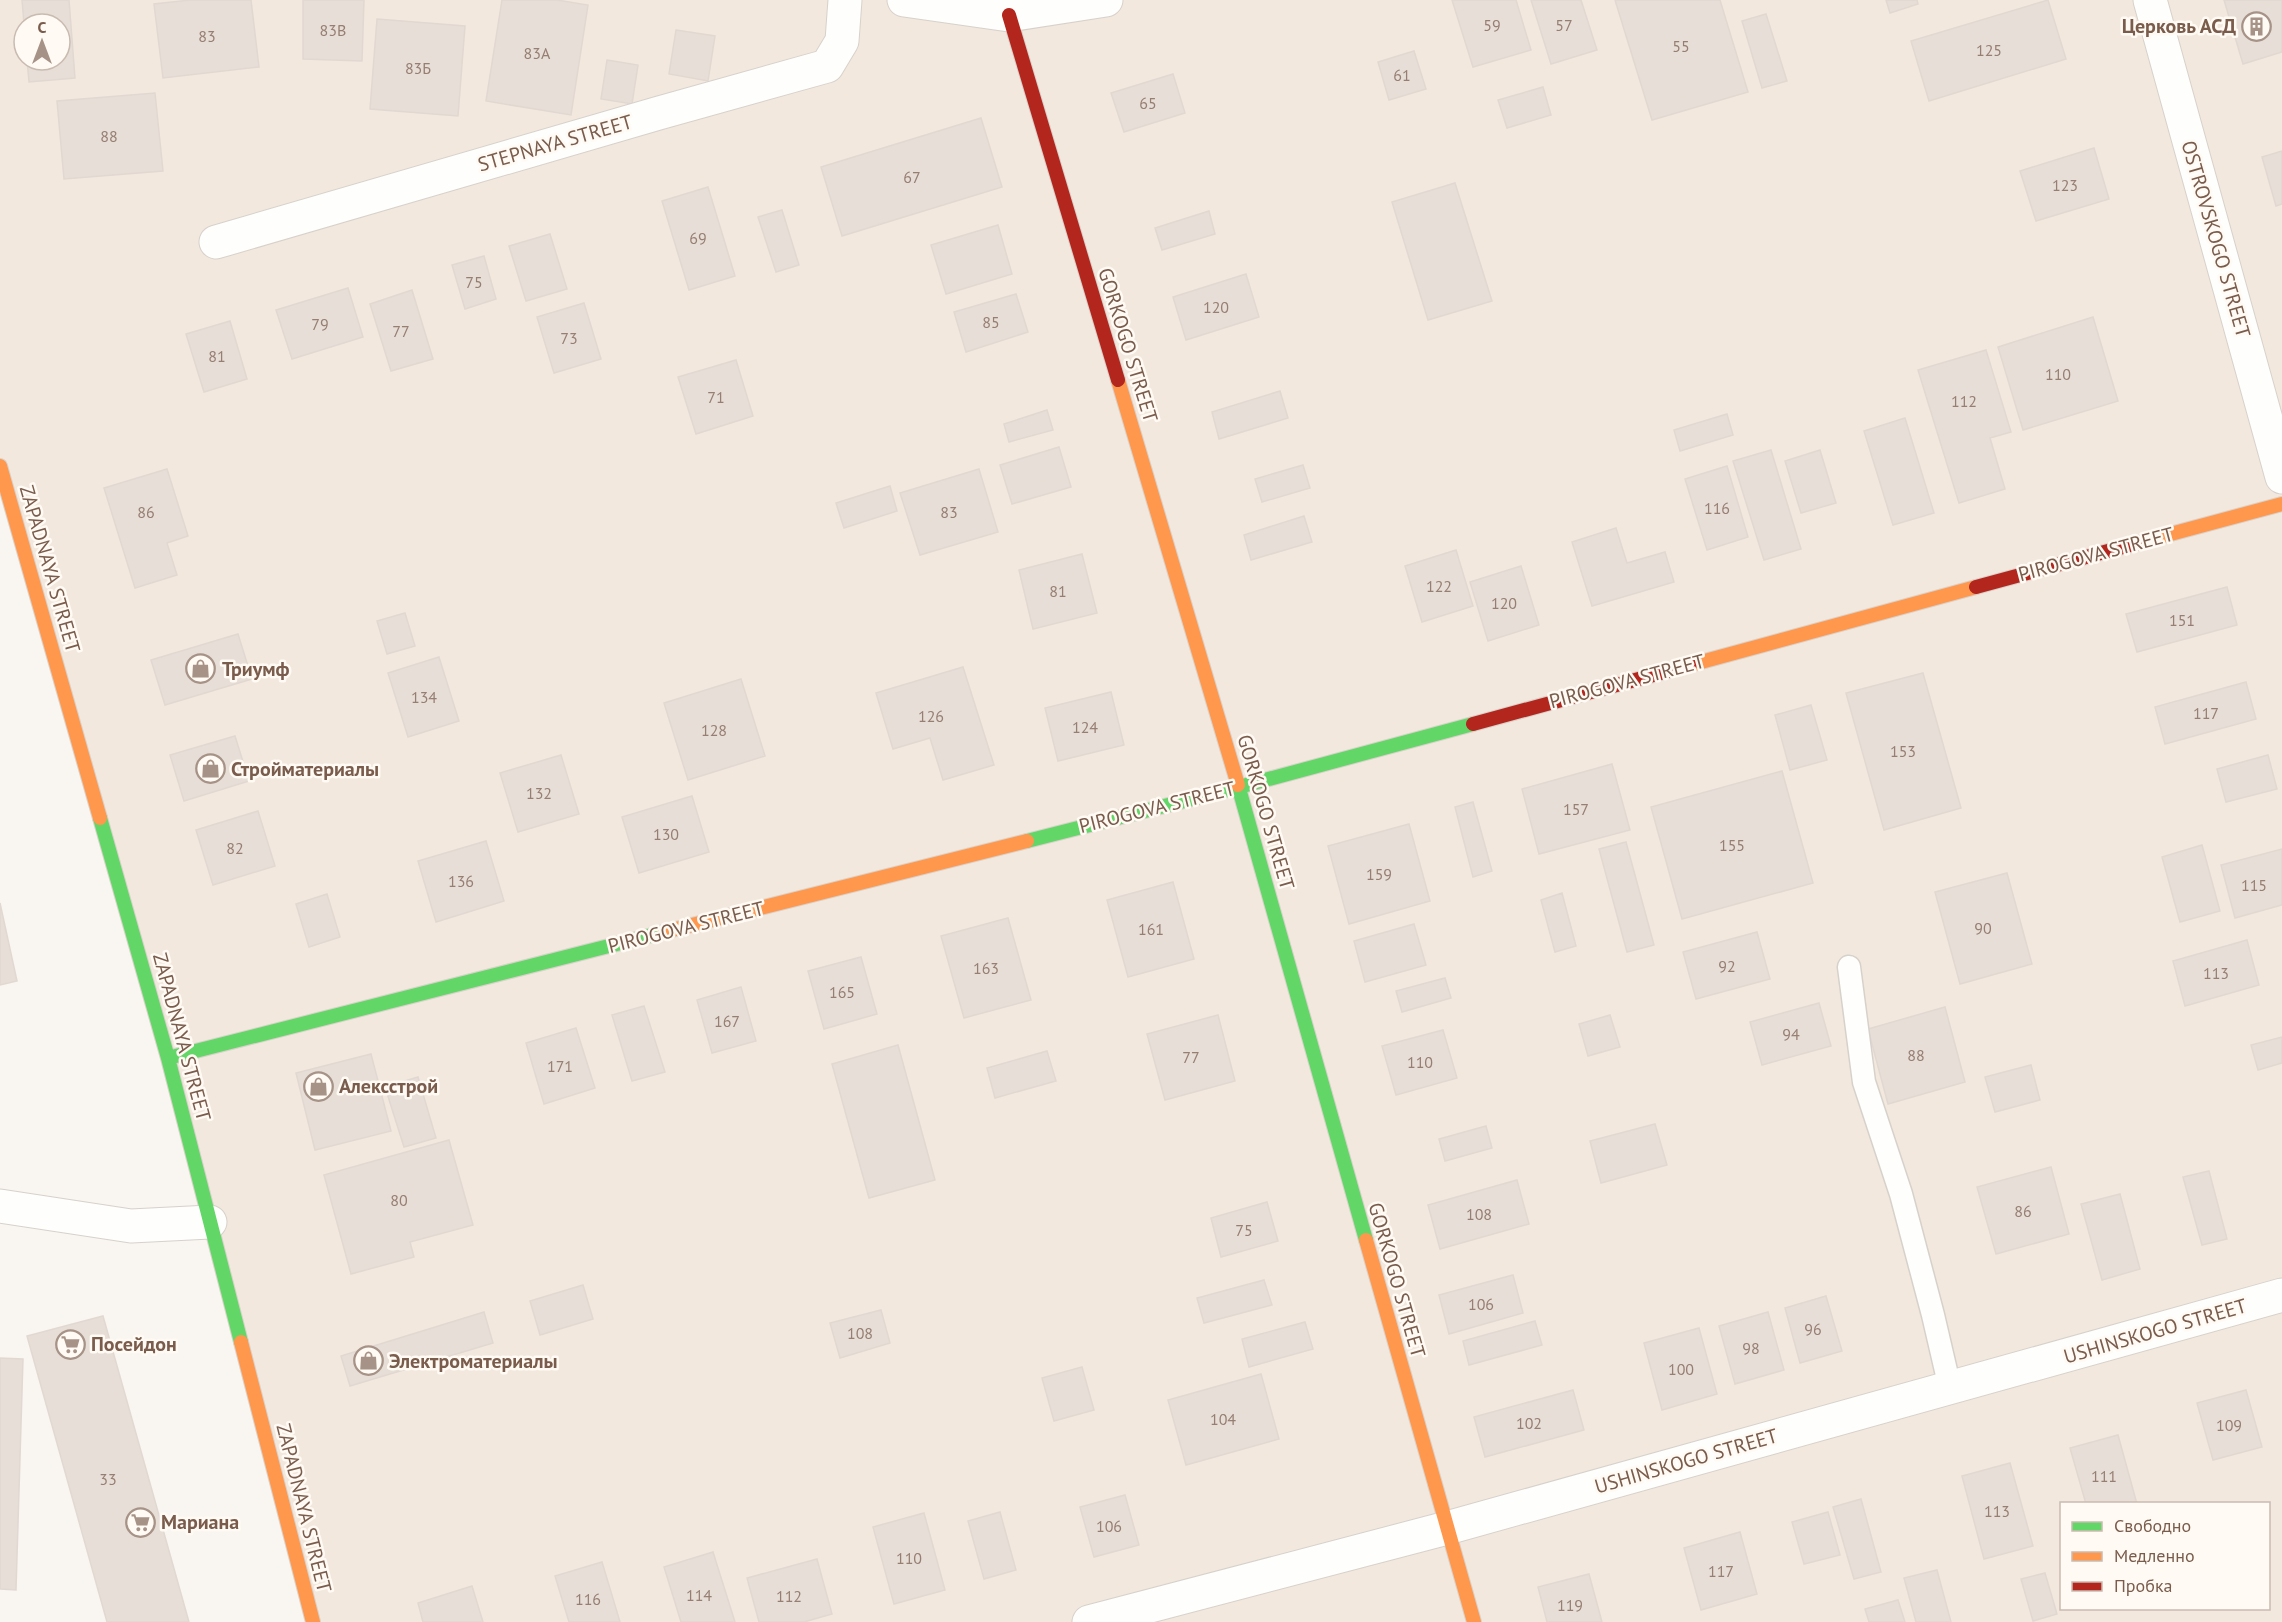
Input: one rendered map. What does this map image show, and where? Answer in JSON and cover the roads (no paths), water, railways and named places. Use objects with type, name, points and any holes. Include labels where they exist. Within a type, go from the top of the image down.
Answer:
[{"type":"street","name":"STEPNAYA STREET","points":[[216,242],[659,112],[827,66],[842,41],[845,0]]},
{"type":"street","points":[[904,0],[1010,15],[1106,0]]},
{"type":"street","name":"OSTROVSKOGO STREET","points":[[2150,0],[2282,477]]},
{"type":"street","name":"GORKOGO STREET","points":[[1010,15],[1239,786],[1473,1622]]},
{"type":"street","name":"ZAPADNAYA STREET","points":[[0,466],[168,1058],[313,1622]]},
{"type":"street","name":"PIROGOVA STREET","points":[[168,1058],[1239,786],[2282,504]]},
{"type":"street","points":[[0,1206],[131,1226],[210,1221]]},
{"type":"street","name":"USHINSKOGO STREET","points":[[1089,1622],[1447,1528],[2282,1295]]},
{"type":"lane","points":[[1849,967],[1864,1082],[1901,1194],[1950,1388]]},
{"type":"place","name":"Церковь АСД","points":[[2257,26]]},
{"type":"place","name":"Триумф","points":[[201,669]]},
{"type":"place","name":"Стройматериалы","points":[[210,769]]},
{"type":"place","name":"Алексстрой","points":[[318,1086]]},
{"type":"place","name":"Посейдон","points":[[70,1344]]},
{"type":"place","name":"Электроматериалы","points":[[368,1361]]},
{"type":"place","name":"Мариана","points":[[140,1522]]}]
